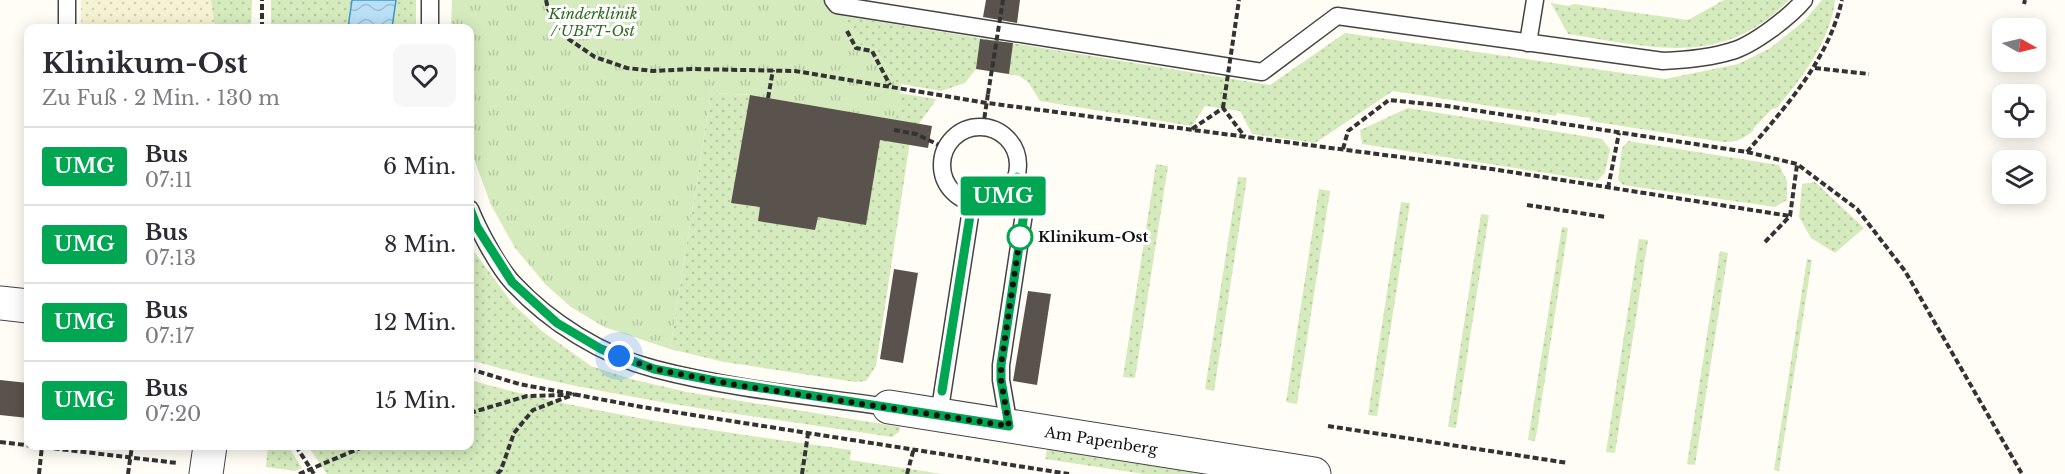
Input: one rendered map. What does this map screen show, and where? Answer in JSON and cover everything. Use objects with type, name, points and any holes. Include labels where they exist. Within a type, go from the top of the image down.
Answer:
[{"type":"street","points":[[0,303],[24,306]]},
{"type":"street","name":"Am Papenberg","points":[[889,407],[1314,474]]},
{"type":"lane","points":[[67,0],[67,24]]},
{"type":"lane","points":[[430,0],[430,24]]},
{"type":"lane","points":[[833,0],[837,5],[1262,72],[1337,16],[1663,61],[1697,59],[1734,51],[1766,33],[1804,0]]},
{"type":"lane","points":[[1528,43],[1535,0]]},
{"type":"lane","points":[[1009,426],[1001,380],[1001,365],[1025,207],[1017,177],[1018,159],[1011,142],[1002,134],[983,127],[962,132],[945,148],[941,166],[946,183],[958,197],[972,203],[987,203],[998,199],[1008,192],[1017,177]]},
{"type":"lane","points":[[939,415],[972,203]]},
{"type":"lane","points":[[474,219],[512,282],[557,323],[601,349],[654,369],[736,385],[889,407]]},
{"type":"path","points":[[262,0],[262,24]]},
{"type":"path","points":[[546,0],[548,9],[567,38],[595,57],[627,68],[653,71],[795,70],[987,103],[1343,149],[1790,216]]},
{"type":"path","points":[[983,127],[1003,0]]},
{"type":"path","points":[[1191,129],[1222,108],[1239,0]]},
{"type":"path","points":[[1747,152],[1815,68],[1838,18],[1842,0]]},
{"type":"path","points":[[842,22],[856,48],[872,51],[891,86]]},
{"type":"path","points":[[1815,68],[1869,74]]},
{"type":"path","points":[[768,98],[773,70]]},
{"type":"path","points":[[1343,149],[1348,130],[1389,100],[1447,106],[1747,152],[1797,164],[1857,209],[1905,271],[2022,474]]},
{"type":"path","points":[[1222,108],[1246,137]]},
{"type":"path","points":[[894,130],[916,134],[945,148]]},
{"type":"path","points":[[1608,188],[1619,133]]},
{"type":"path","points":[[1765,242],[1790,216],[1797,164]]},
{"type":"path","points":[[1527,205],[1606,217]]},
{"type":"path","points":[[474,370],[519,384],[575,394],[808,434],[1069,474]]},
{"type":"path","points":[[474,412],[527,396],[575,394]]},
{"type":"path","points":[[497,474],[501,470],[514,433],[533,410],[575,394]]},
{"type":"path","points":[[1328,426],[1568,463]]},
{"type":"path","points":[[802,474],[808,434]]},
{"type":"path","points":[[0,442],[24,444]]},
{"type":"path","points":[[907,474],[914,449]]},
{"type":"path","points":[[39,474],[42,450]]},
{"type":"path","points":[[71,450],[130,458],[208,462]]},
{"type":"path","points":[[128,474],[131,450]]},
{"type":"path","points":[[299,450],[314,474]]},
{"type":"path","points":[[299,474],[355,450]]},
{"type":"shaded area","points":[[81,0],[211,0],[214,24],[81,24]]},
{"type":"green space","points":[[211,0],[252,0],[251,24],[214,24]]},
{"type":"green space","points":[[271,0],[416,0],[416,24],[271,24]]},
{"type":"green space","name":"Kinderklinik / UBFT-Ost","points":[[452,0],[830,0],[844,16],[860,45],[875,49],[895,83],[901,84],[896,120],[750,95],[711,93],[670,349],[604,327],[571,307],[546,285],[515,248],[491,205],[474,159],[474,24],[451,24]]},
{"type":"green space","points":[[1724,0],[1789,0],[1764,22],[1738,36],[1712,45],[1684,48],[1628,44],[1568,34],[1551,3],[1569,6],[1574,4],[1688,20]]},
{"type":"green space","points":[[1822,0],[1835,0],[1828,30],[1814,58],[1796,84],[1777,108],[1772,109],[1753,131],[1740,139],[1723,142],[1590,121],[1590,118],[1557,113],[1556,116],[1393,91],[1315,143],[1252,134],[1240,111],[1205,106],[1192,126],[1040,101],[1028,82],[1019,76],[976,69],[965,83],[941,91],[895,83],[875,49],[860,45],[844,16],[1270,85],[1345,33],[1665,79],[1738,64],[1769,49],[1803,22]]},
{"type":"green space","points":[[711,93],[750,95],[895,120],[899,93],[936,99],[910,141],[876,366],[866,381],[855,382],[724,362],[670,349]]},
{"type":"green space","points":[[1408,108],[1602,139],[1610,149],[1605,173],[1597,181],[1362,144],[1360,130]]},
{"type":"green space","points":[[1628,141],[1779,165],[1787,181],[1787,200],[1775,207],[1623,185],[1618,180],[1622,148]]},
{"type":"green space","points":[[1156,164],[1168,166],[1135,378],[1123,377]]},
{"type":"green space","points":[[1238,177],[1247,178],[1214,391],[1205,389]]},
{"type":"green space","points":[[1815,182],[1864,228],[1835,253],[1811,238],[1799,217],[1802,184]]},
{"type":"green space","points":[[1319,189],[1330,191],[1297,404],[1286,402]]},
{"type":"green space","points":[[1401,202],[1410,203],[1377,416],[1368,415]]},
{"type":"green space","points":[[1481,214],[1489,215],[1456,428],[1448,427]]},
{"type":"green space","points":[[1562,227],[1568,228],[1537,431],[1535,441],[1528,440]]},
{"type":"green space","points":[[1639,239],[1648,240],[1615,453],[1606,452]]},
{"type":"green space","points":[[474,251],[512,303],[542,331],[591,366],[631,379],[687,392],[900,427],[899,432],[892,437],[627,396],[522,374],[474,361]]},
{"type":"green space","points":[[1720,251],[1728,253],[1695,465],[1687,464]]},
{"type":"green space","points":[[1807,259],[1812,260],[1779,471],[1774,470]]},
{"type":"green space","points":[[474,381],[611,413],[851,450],[850,460],[942,474],[327,474],[311,450],[474,450]]},
{"type":"green space","points":[[1047,449],[1212,474],[1144,474],[1045,459]]},
{"type":"green space","points":[[268,450],[291,450],[302,468],[296,471],[266,467]]},
{"type":"water","points":[[352,0],[396,0],[393,24],[349,24]]},
{"type":"building","points":[[986,0],[1020,0],[1017,23],[983,17]]},
{"type":"building","points":[[980,39],[1013,43],[1009,74],[976,69]]},
{"type":"building","points":[[750,95],[932,126],[928,148],[880,140],[866,225],[818,217],[815,230],[758,221],[760,207],[731,203]]},
{"type":"building","points":[[894,269],[918,273],[903,363],[880,359]]},
{"type":"building","points":[[1028,291],[1051,294],[1037,385],[1013,381]]},
{"type":"building","points":[[0,380],[24,383],[24,418],[0,415]]},
{"type":"bus line","name":"UMG","points":[[474,219],[512,282],[557,323],[601,349],[654,369],[736,385],[1009,426],[1001,380],[1001,365],[1025,207],[1017,177],[1008,192],[998,199],[981,204],[972,203],[942,391]]},
{"type":"place","name":"Klinikum-Ost","points":[[1020,237]]},
{"type":"route","points":[[619,356],[654,369],[736,385],[1009,426],[1001,380],[1001,365],[1020,237]]}]
